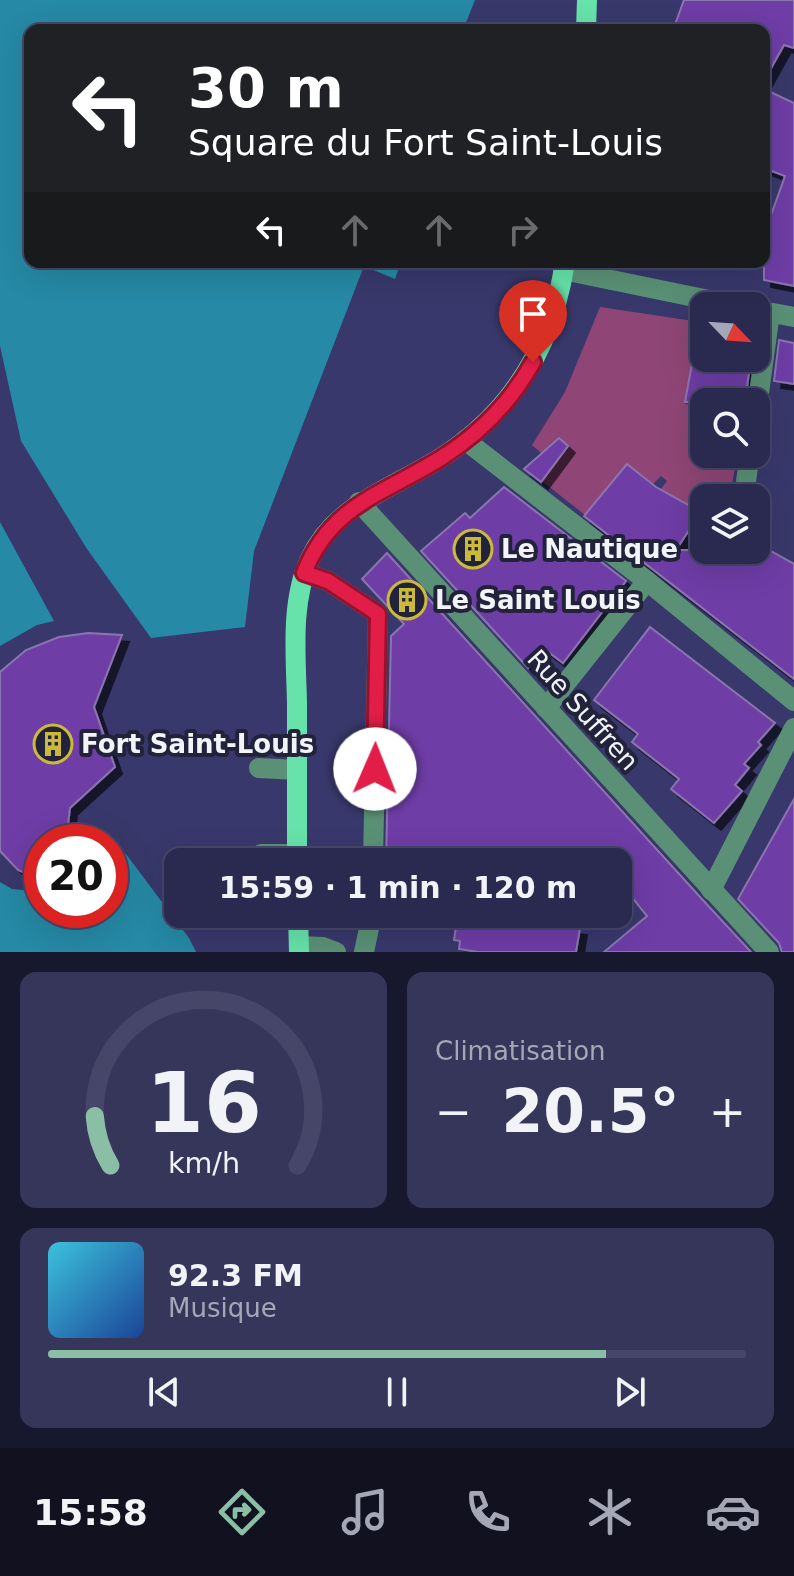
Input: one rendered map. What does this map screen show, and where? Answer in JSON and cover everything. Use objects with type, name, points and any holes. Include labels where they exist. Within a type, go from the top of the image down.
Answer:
[{"type":"main road","points":[[586,24],[587,0]]},
{"type":"main road","points":[[297,848],[298,606],[304,573],[324,537],[359,502],[430,464],[465,440],[505,405],[529,370],[553,312],[564,268]]},
{"type":"main road","points":[[298,928],[299,949]]},
{"type":"street","points":[[573,268],[690,295]]},
{"type":"street","points":[[770,312],[794,317]]},
{"type":"street","points":[[465,440],[647,581],[794,701]]},
{"type":"street","points":[[746,481],[748,468]]},
{"type":"street","name":"Rue Suffren","points":[[359,502],[769,952]]},
{"type":"street","points":[[304,573],[328,581],[378,614],[373,848]]},
{"type":"street","points":[[546,708],[647,581]]},
{"type":"street","points":[[711,890],[794,728]]},
{"type":"street","points":[[259,768],[297,770]]},
{"type":"street","points":[[364,952],[369,928]]},
{"type":"street","points":[[299,949],[323,947],[336,952]]},
{"type":"shaded area","points":[[600,307],[690,320],[691,372],[685,404],[690,405],[690,468],[735,468],[732,484],[690,484],[690,506],[661,489],[667,481],[661,476],[653,484],[627,464],[585,515],[542,481],[554,464],[532,445],[565,392]]},
{"type":"water","points":[[0,0],[475,0],[465,24],[24,24],[24,268],[363,268],[254,551],[245,627],[151,638],[87,549],[21,441],[0,346]]},
{"type":"water","points":[[369,268],[399,268],[395,279]]},
{"type":"water","points":[[0,522],[54,621],[37,625],[0,646]]},
{"type":"water","points":[[128,857],[164,905],[164,928],[182,928],[196,952],[0,952],[0,882],[12,889],[24,890],[24,928],[128,928]]},
{"type":"building","points":[[684,0],[794,0],[794,48],[784,45],[770,70],[770,24],[675,24]]},
{"type":"building","points":[[770,92],[794,103],[794,286],[764,280],[764,268],[770,268],[770,218],[785,176],[770,170]]},
{"type":"building","points":[[779,340],[794,343],[794,384],[774,381]]},
{"type":"building","points":[[690,372],[749,372],[747,388],[690,388],[690,402],[685,402]]},
{"type":"building","points":[[559,438],[568,446],[541,482],[524,469]]},
{"type":"building","points":[[627,464],[656,487],[690,506],[690,529],[676,550],[690,550],[690,564],[770,564],[770,551],[794,564],[794,679],[584,516]]},
{"type":"building","points":[[504,487],[626,581],[563,663],[543,648],[528,668],[421,551],[465,513],[470,518]]},
{"type":"building","points":[[387,553],[751,952],[604,952],[647,916],[632,897],[632,848],[386,848],[391,636],[404,624],[362,579]]},
{"type":"building","points":[[650,627],[775,723],[744,764],[749,768],[735,785],[742,791],[714,823],[671,789],[679,779],[632,742],[638,734],[594,700]]},
{"type":"building","name":"Fort Saint-Louis","points":[[88,633],[122,635],[94,707],[115,767],[70,808],[68,824],[24,824],[24,872],[0,851],[0,672],[26,650],[59,637]]},
{"type":"building","points":[[794,799],[794,952],[782,952],[779,943],[738,899]]},
{"type":"building","points":[[456,928],[580,928],[576,952],[478,952],[459,949],[460,941],[454,940]]},
{"type":"place","name":"Le Nautique","points":[[473,549]]},
{"type":"place","name":"Le Saint Louis","points":[[407,600]]},
{"type":"place","name":"Fort Saint-Louis","points":[[53,744]]},
{"type":"route","points":[[375,769],[378,614],[328,581],[304,573],[309,560],[332,526],[359,502],[440,459],[493,417],[505,405],[533,362]]}]
